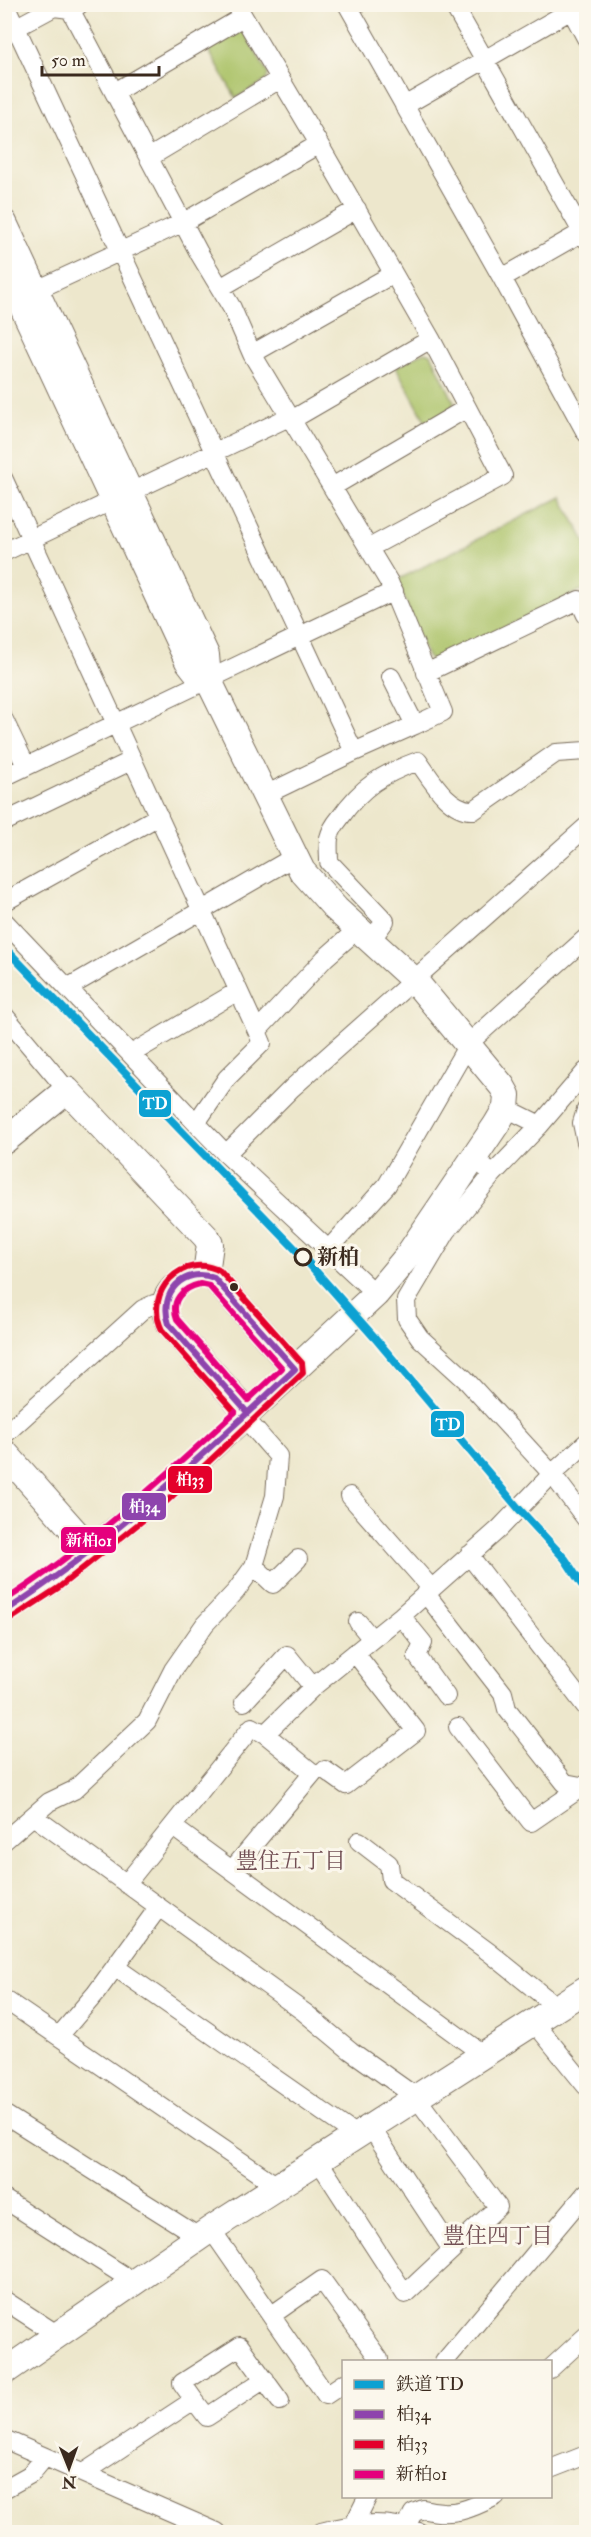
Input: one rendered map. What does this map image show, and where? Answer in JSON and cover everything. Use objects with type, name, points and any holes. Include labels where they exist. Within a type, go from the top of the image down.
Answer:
[{"type":"street","points":[[5,4],[10,31],[121,252],[354,752]]},
{"type":"street","points":[[347,4],[581,413],[586,433]]},
{"type":"street","points":[[453,4],[585,234],[502,278]]},
{"type":"street","points":[[10,31],[54,8],[75,7],[115,92],[220,288],[252,354],[393,591],[442,712],[265,795]]},
{"type":"street","points":[[404,106],[574,7],[586,38]]},
{"type":"street","points":[[115,92],[239,11],[320,144],[431,339],[503,476],[369,548]]},
{"type":"street","points":[[150,157],[280,79]]},
{"type":"street","points":[[20,298],[184,222],[320,144]]},
{"type":"street","points":[[220,288],[357,209]]},
{"type":"street","points":[[4,224],[20,298]]},
{"type":"street","points":[[4,267],[121,497],[206,655],[208,679],[294,857],[320,892],[415,981],[468,1043],[507,1095],[506,1108],[483,1166],[406,1300],[408,1319],[420,1338],[465,1379],[552,1474],[586,1519]]},
{"type":"street","points":[[252,354],[393,274]]},
{"type":"street","points":[[4,552],[292,418],[431,339]]},
{"type":"street","points":[[332,487],[467,408]]},
{"type":"street","points":[[4,480],[262,1043],[227,1078],[196,1123]]},
{"type":"street","points":[[4,777],[393,591]]},
{"type":"street","points":[[426,672],[579,600],[586,615]]},
{"type":"street","points":[[391,676],[415,725]]},
{"type":"street","points":[[4,720],[26,766]]},
{"type":"street","points":[[256,1031],[325,958],[386,921],[329,862],[328,841],[331,831],[352,801],[365,788],[383,774],[418,760],[445,796],[465,811],[474,810],[556,753],[586,751]]},
{"type":"street","points":[[4,822],[133,760]]},
{"type":"street","points":[[4,902],[159,816]]},
{"type":"street","points":[[226,1154],[292,1088],[586,827]]},
{"type":"street","points":[[69,987],[294,857]]},
{"type":"street","points":[[4,921],[226,1154],[376,1294]]},
{"type":"street","points":[[328,1250],[387,1185],[468,1043],[586,938]]},
{"type":"street","points":[[131,1054],[238,991]]},
{"type":"street","points":[[4,1015],[67,1090],[206,1237],[210,1244],[206,1274]]},
{"type":"street","points":[[4,1612],[52,1581],[161,1494],[376,1294],[483,1166],[540,1125],[586,1071]]},
{"type":"street","points":[[4,1141],[67,1090]]},
{"type":"street","points":[[506,1108],[540,1125]]},
{"type":"street","points":[[586,1110],[582,1123],[586,1142]]},
{"type":"street","points":[[4,1841],[49,1802],[74,1790],[147,1721],[173,1670],[205,1624],[236,1591],[254,1566],[275,1496],[278,1456],[251,1425],[247,1412],[169,1324],[165,1306],[169,1294],[190,1276],[206,1274],[214,1278],[295,1369]]},
{"type":"street","points":[[4,1435],[142,1309],[154,1305],[165,1306]]},
{"type":"street","points":[[265,1734],[313,1687],[401,1616],[499,1529],[552,1474],[586,1443]]},
{"type":"street","points":[[4,1452],[92,1550]]},
{"type":"street","points":[[350,1496],[429,1591],[503,1693],[507,1709],[565,1784],[584,1787]]},
{"type":"street","points":[[469,1555],[586,1707]]},
{"type":"street","points":[[254,1566],[273,1584],[298,1559]]},
{"type":"street","points":[[401,1616],[423,1643],[417,1656],[446,1696]]},
{"type":"street","points":[[358,1622],[372,1639]]},
{"type":"street","points":[[325,1770],[346,1785],[416,1731],[355,1653]]},
{"type":"street","points":[[244,1702],[287,1655],[313,1687]]},
{"type":"street","points":[[126,1884],[252,1727],[265,1734],[314,1773],[232,1870]]},
{"type":"street","points":[[458,1727],[531,1822],[584,1787]]},
{"type":"street","points":[[33,1816],[304,2012],[351,2051],[416,2097],[498,2207],[405,2294],[318,2160]]},
{"type":"street","points":[[172,1827],[484,2055]]},
{"type":"street","points":[[359,1841],[389,1864],[391,1880],[490,1953],[557,2007]]},
{"type":"street","points":[[59,2036],[115,1967],[158,1908]]},
{"type":"street","points":[[115,1967],[363,2130],[452,2250]]},
{"type":"street","points":[[4,2372],[205,2233],[586,1989]]},
{"type":"street","points":[[4,1999],[277,2186]]},
{"type":"street","points":[[534,2022],[586,2086]]},
{"type":"street","points":[[4,2114],[205,2233],[272,2315],[326,2395],[342,2384]]},
{"type":"street","points":[[445,2360],[586,2193]]},
{"type":"street","points":[[4,2199],[134,2282]]},
{"type":"street","points":[[272,2315],[322,2280],[379,2359],[377,2360]]},
{"type":"street","points":[[4,2300],[58,2335]]},
{"type":"street","points":[[552,2367],[586,2336]]},
{"type":"street","points":[[265,2379],[207,2417],[183,2384],[240,2346],[265,2379],[280,2401]]},
{"type":"street","points":[[82,2473],[194,2400]]},
{"type":"street","points":[[4,2439],[82,2473],[186,2526],[217,2532]]},
{"type":"street","points":[[552,2466],[586,2455]]},
{"type":"street","points":[[4,2489],[31,2474],[45,2457]]},
{"type":"street","points":[[354,2524],[367,2498]]},
{"type":"street","points":[[324,2532],[354,2524],[413,2530],[413,2513],[423,2509],[443,2514],[483,2503],[492,2498]]},
{"type":"green space","points":[[235,28],[243,30],[268,74],[266,81],[236,98],[206,46]]},
{"type":"green space","points":[[424,352],[431,354],[454,402],[452,409],[427,424],[396,367]]},
{"type":"green space","points":[[561,497],[586,543],[586,588],[434,662],[427,657],[397,580]]},
{"type":"rail line","name":"TD","points":[[4,947],[304,1258],[375,1338],[519,1509],[565,1559],[586,1591]]},
{"type":"transit line","name":"柏33","points":[[9,1620],[58,1588],[167,1501],[303,1373],[302,1363],[220,1271],[206,1266],[193,1266],[180,1271],[162,1289],[158,1302],[158,1316],[162,1330],[235,1412]]},
{"type":"transit line","name":"柏34","points":[[4,1612],[82,1557],[155,1497],[295,1369],[214,1278],[203,1275],[184,1279],[170,1293],[167,1302],[169,1324],[247,1412]]},
{"type":"transit line","name":"新柏01","points":[[200,1284],[209,1286],[282,1368],[248,1400],[177,1319],[175,1306],[179,1296],[200,1284]]},
{"type":"transit line","name":"新柏01","points":[[4,1601],[95,1535],[235,1412]]},
{"type":"place","name":"新柏","points":[[303,1257]]},
{"type":"district","name":"豊住五丁目","points":[[291,1860]]},
{"type":"district","name":"豊住四丁目","points":[[498,2235]]}]
